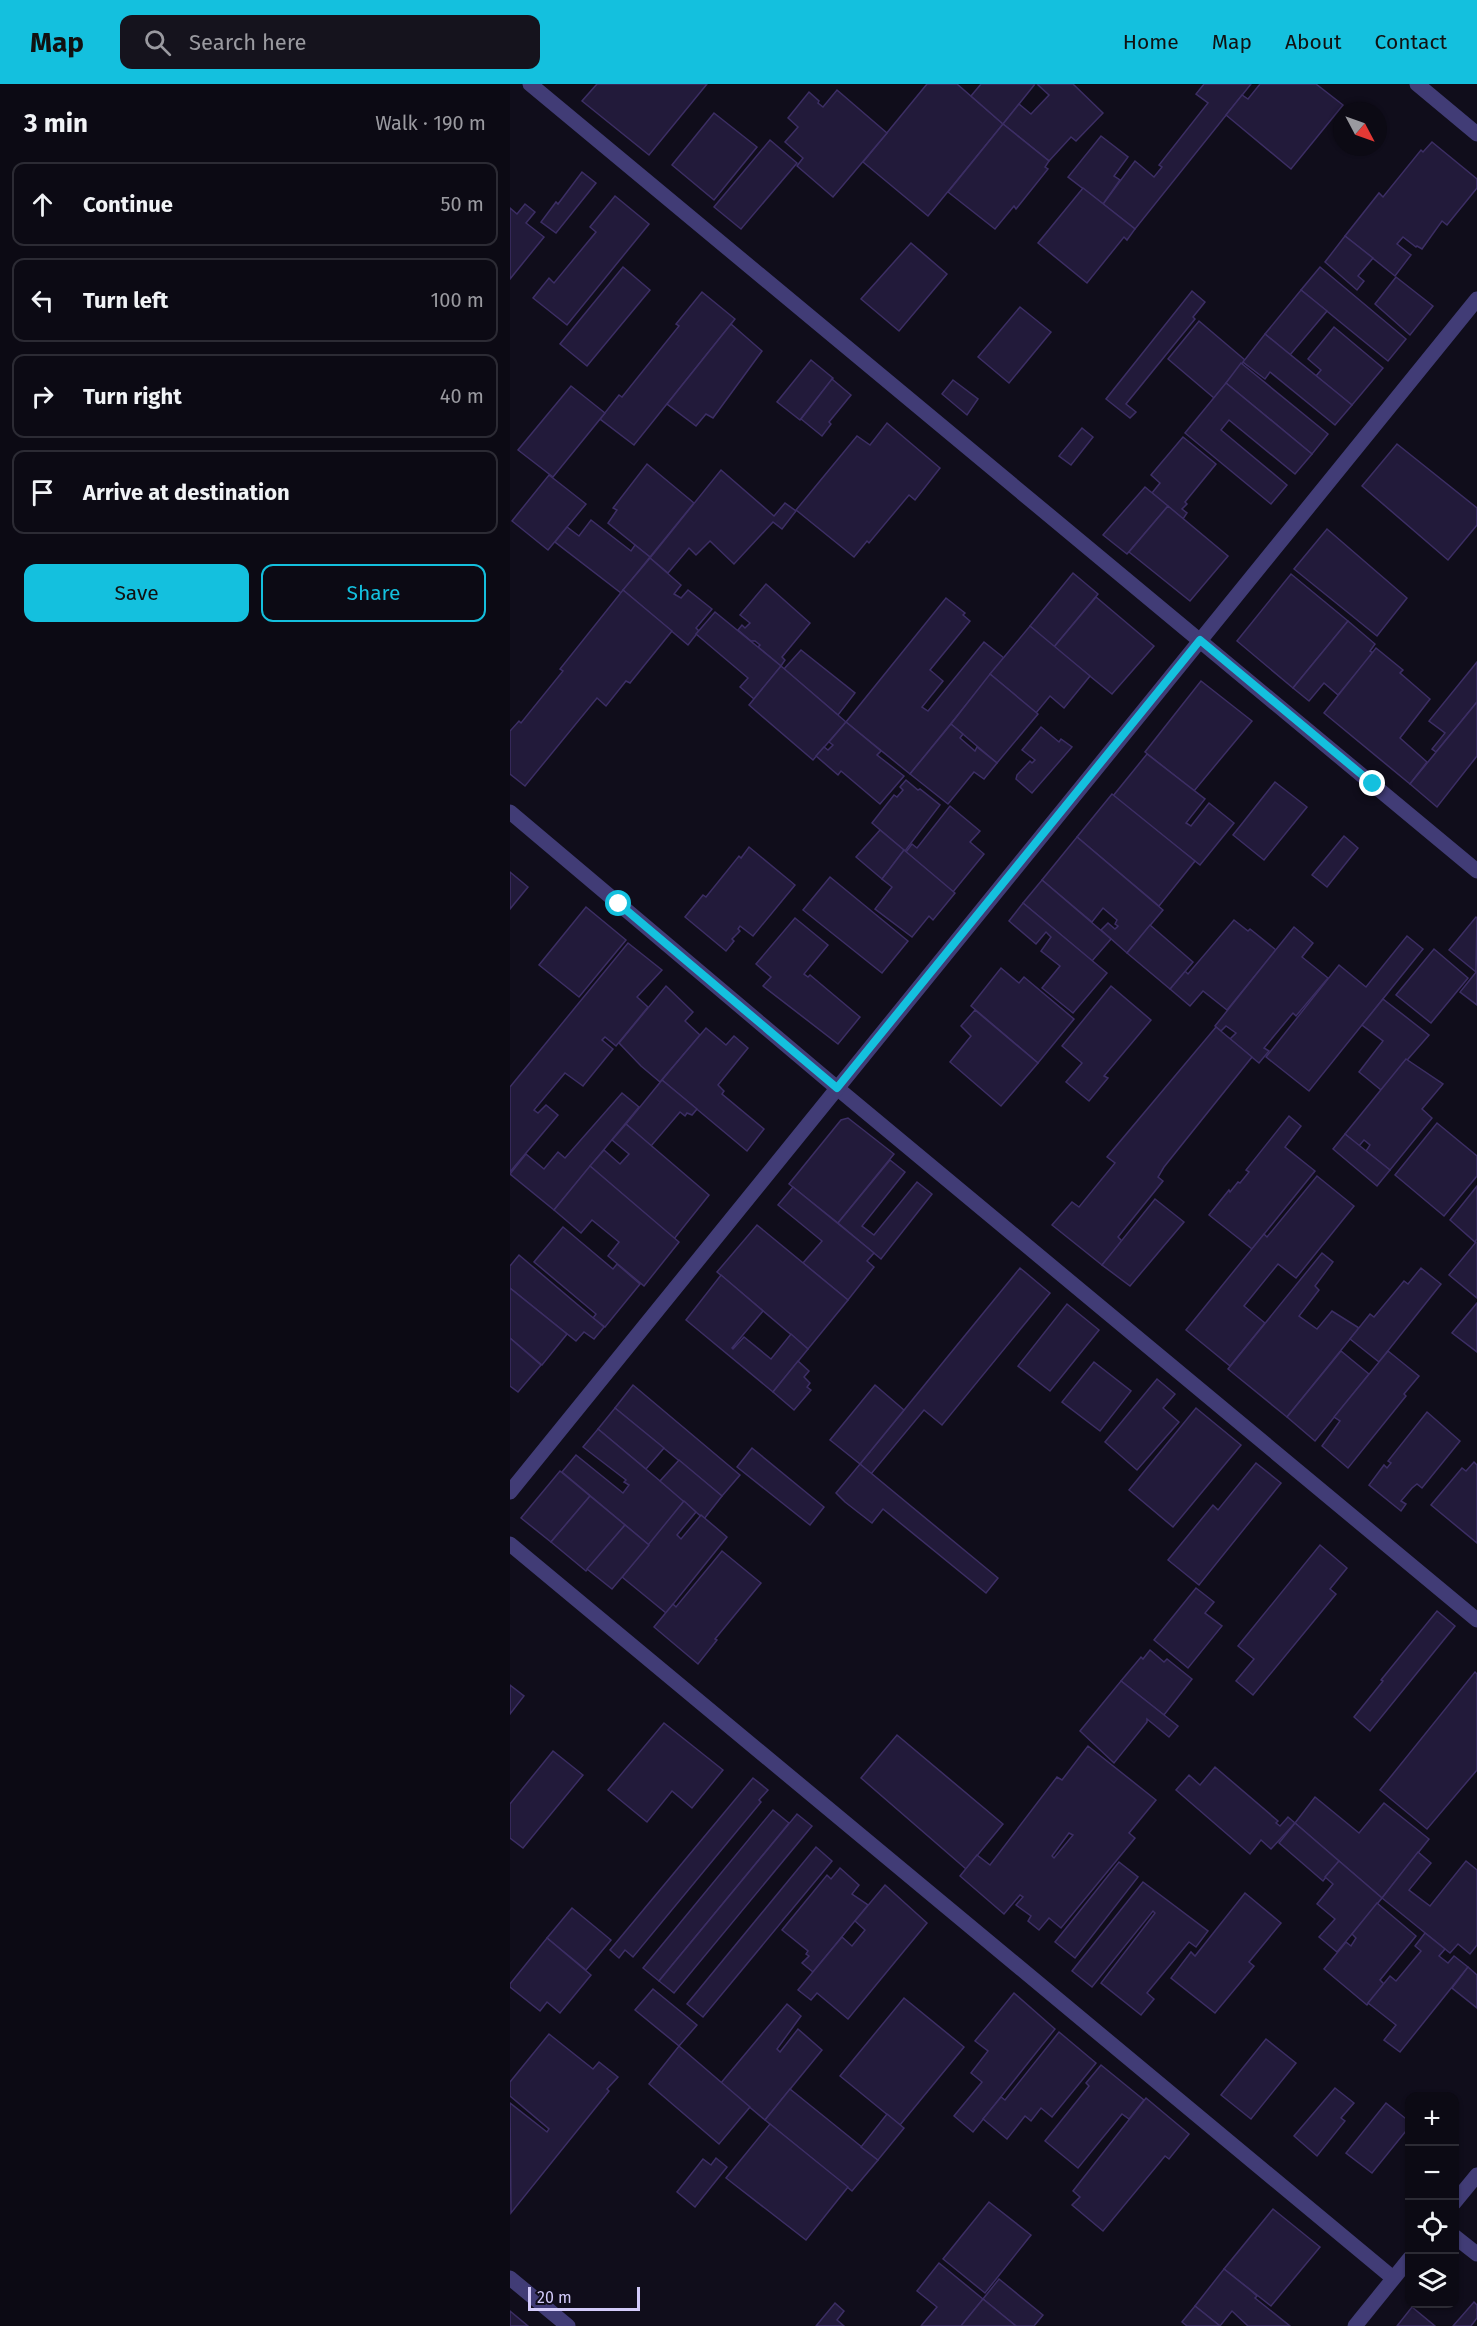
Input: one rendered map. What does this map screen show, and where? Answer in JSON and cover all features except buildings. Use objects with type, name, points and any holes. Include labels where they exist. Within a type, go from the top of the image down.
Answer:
[{"type":"street","points":[[530,84],[1477,871]]},
{"type":"street","points":[[1417,84],[1477,134]]},
{"type":"street","points":[[510,1492],[1477,299]]},
{"type":"street","points":[[510,812],[837,1088],[1477,1620]]},
{"type":"street","points":[[510,1544],[1393,2278]]},
{"type":"street","points":[[1457,2200],[1477,2175]]},
{"type":"street","points":[[1459,2239],[1477,2254]]},
{"type":"street","points":[[1355,2326],[1405,2264]]},
{"type":"street","points":[[510,2278],[568,2326]]},
{"type":"route","points":[[619,904],[837,1088],[1200,640],[1373,784]]}]
